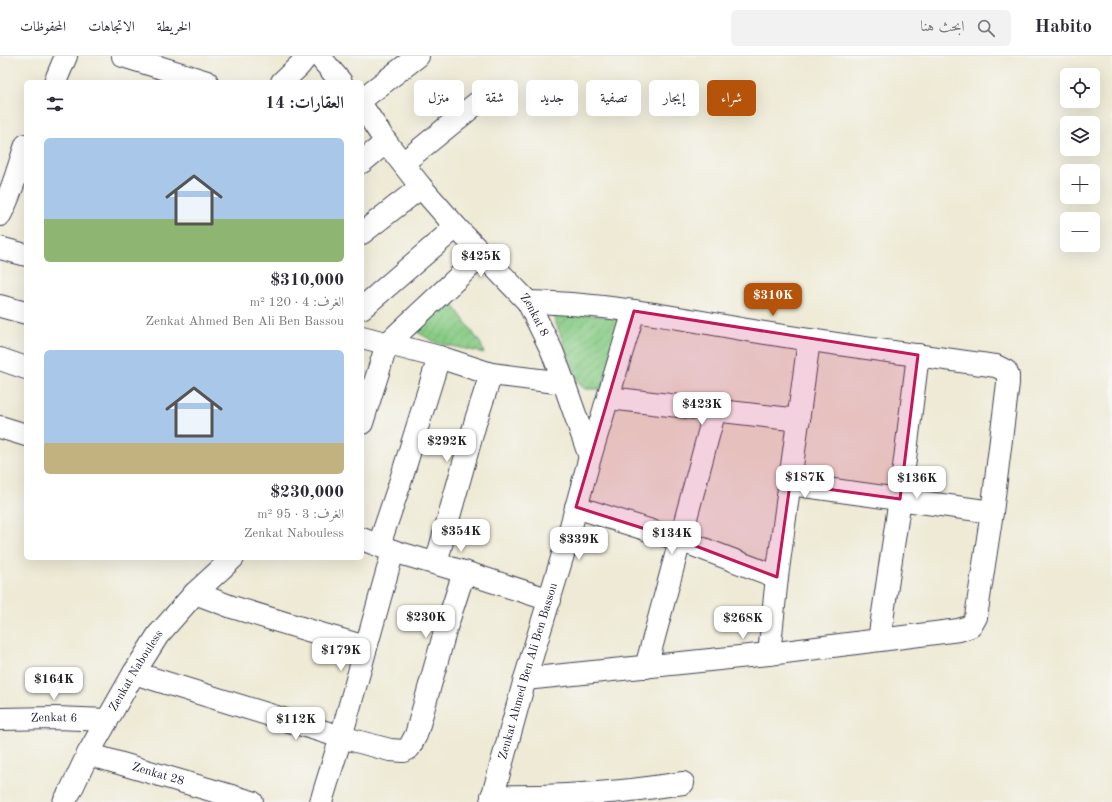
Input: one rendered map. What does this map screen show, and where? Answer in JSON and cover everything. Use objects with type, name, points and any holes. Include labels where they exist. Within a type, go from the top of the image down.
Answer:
[{"type":"street","points":[[56,80],[66,56]]},
{"type":"street","points":[[123,56],[201,80]]},
{"type":"street","points":[[284,80],[308,56]]},
{"type":"street","points":[[319,56],[340,80]]},
{"type":"street","points":[[364,97],[418,56]]},
{"type":"street","points":[[403,163],[472,107]]},
{"type":"street","name":"Zenkat 8","points":[[364,109],[386,142],[421,187],[482,255],[528,302],[552,351],[590,457]]},
{"type":"street","points":[[364,160],[386,142]]},
{"type":"street","points":[[0,215],[5,206],[18,196],[24,158]]},
{"type":"street","points":[[364,231],[421,187]]},
{"type":"street","points":[[364,306],[456,227]]},
{"type":"street","points":[[0,248],[24,254]]},
{"type":"street","points":[[364,418],[387,344],[482,255]]},
{"type":"street","points":[[525,680],[770,654],[959,630],[971,626],[976,617],[992,512],[1008,383],[1006,371],[996,366],[809,340],[634,311],[553,302],[528,302]]},
{"type":"street","points":[[0,306],[24,312]]},
{"type":"street","name":"Zenkat Ahmed Ben Ali Ben Bassou","points":[[491,799],[634,311]]},
{"type":"street","points":[[364,338],[440,358],[491,374],[564,383]]},
{"type":"street","points":[[770,654],[777,577],[809,340]]},
{"type":"street","points":[[879,640],[900,499],[918,355]]},
{"type":"street","points":[[321,802],[366,647],[378,545],[398,489],[440,358]]},
{"type":"street","points":[[0,359],[24,367]]},
{"type":"street","points":[[436,563],[476,420],[491,374]]},
{"type":"street","points":[[609,398],[799,420]]},
{"type":"street","points":[[646,667],[715,410]]},
{"type":"street","points":[[0,427],[24,434]]},
{"type":"street","points":[[790,484],[992,512]]},
{"type":"street","points":[[576,508],[680,540],[777,577]]},
{"type":"street","points":[[378,545],[550,600]]},
{"type":"street","name":"Zenkat Nabouless","points":[[64,802],[107,720],[158,634],[195,594],[230,560]]},
{"type":"street","points":[[134,673],[341,737],[390,750],[404,752],[409,748],[416,736],[446,628],[464,572]]},
{"type":"street","points":[[195,594],[239,610],[366,647]]},
{"type":"street","name":"Zenkat 6","points":[[0,719],[56,718],[107,720]]},
{"type":"street","name":"Zenkat 28","points":[[88,754],[252,802]]},
{"type":"street","points":[[491,799],[621,791],[683,783]]},
{"type":"highlighted area","points":[[634,311],[918,355],[900,499],[790,484],[777,577],[680,540],[576,507]]},
{"type":"green space","points":[[447,296],[481,344],[484,353],[437,343],[413,330]]},
{"type":"green space","points":[[551,310],[619,318],[621,324],[602,389],[585,389],[579,384]]}]
